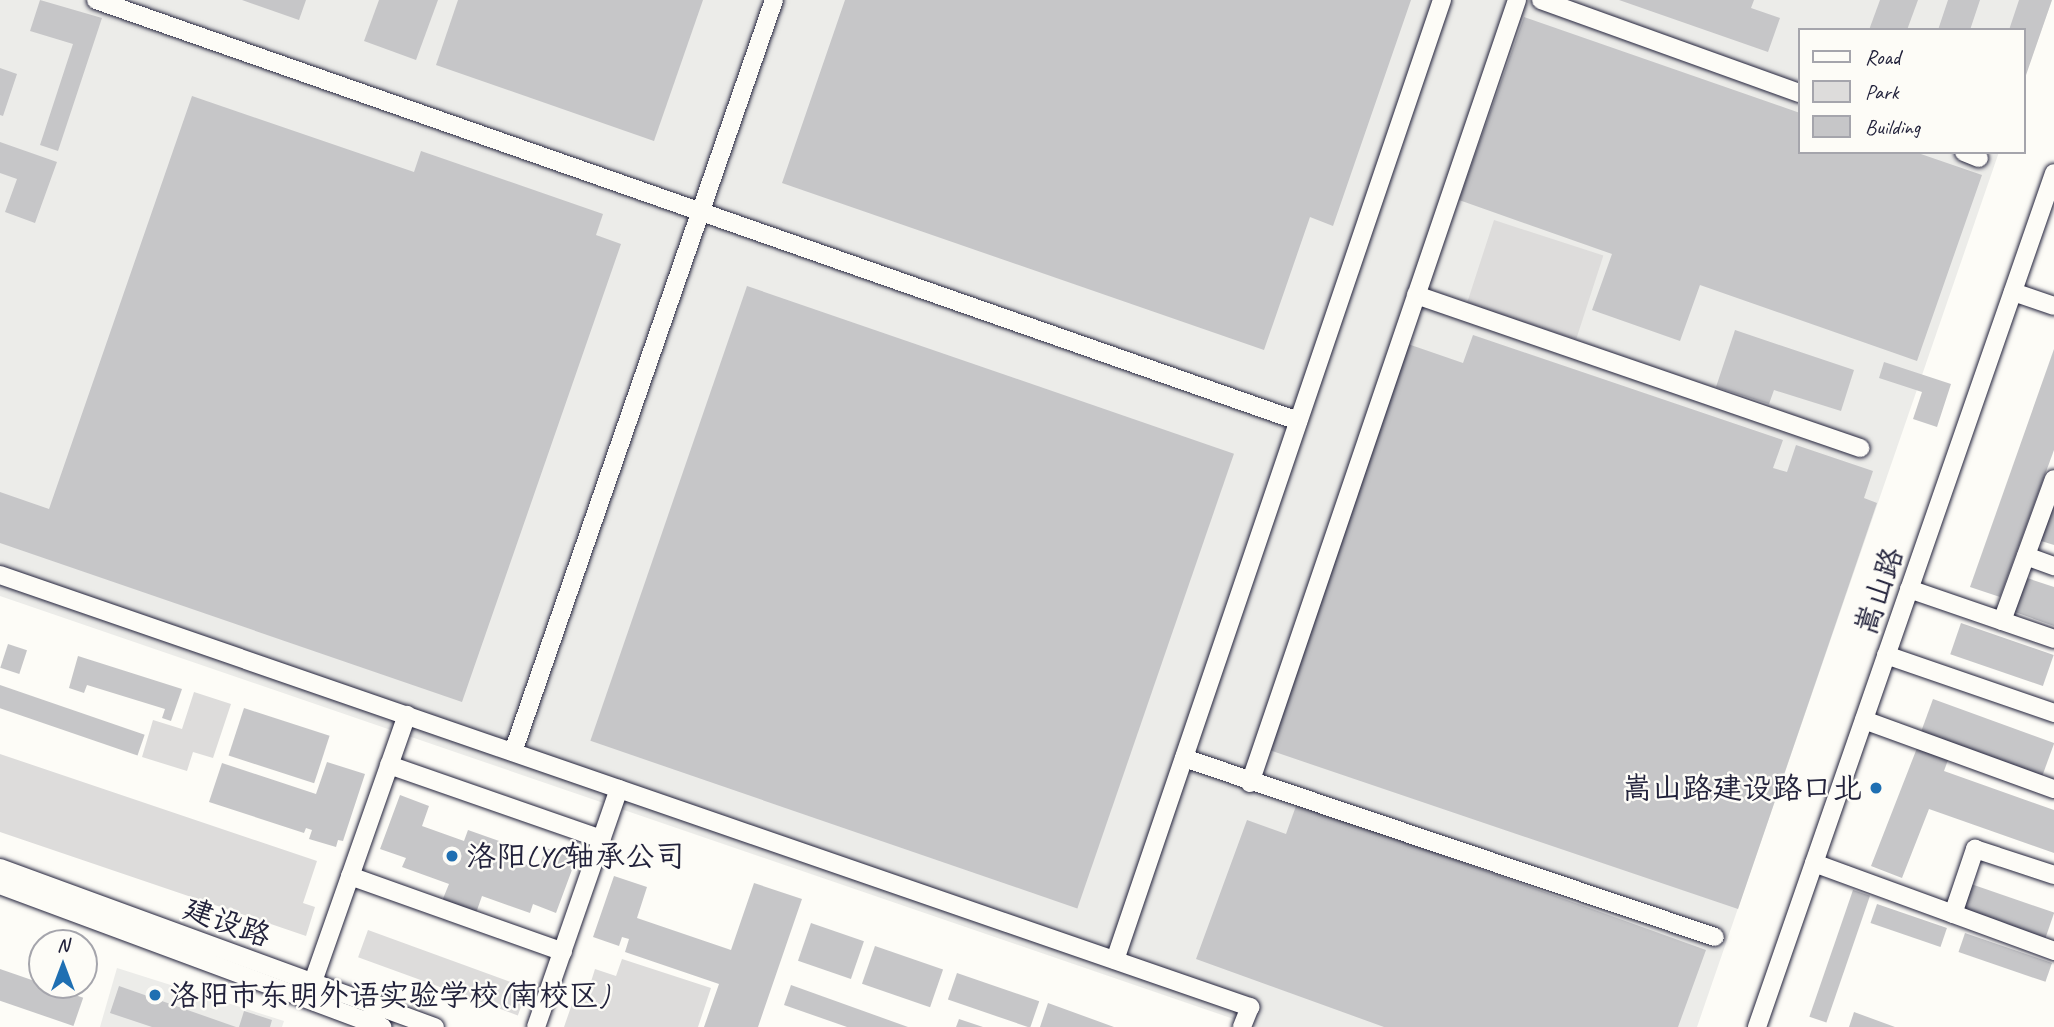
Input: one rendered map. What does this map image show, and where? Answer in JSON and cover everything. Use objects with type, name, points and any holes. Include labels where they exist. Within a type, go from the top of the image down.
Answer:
[{"type":"street","points":[[96,0],[1298,421]]},
{"type":"street","points":[[513,752],[774,0]]},
{"type":"street","points":[[1115,960],[1442,0]]},
{"type":"street","points":[[1250,783],[1517,0]]},
{"type":"street","points":[[1541,0],[1798,92]]},
{"type":"street","name":"嵩山路","points":[[1757,1027],[1819,865],[1869,722],[2018,293],[2054,173]]},
{"type":"street","name":"嵩山路","points":[[2018,293],[2054,206]]},
{"type":"street","points":[[2018,293],[2054,306]]},
{"type":"street","points":[[1416,295],[1860,448]]},
{"type":"street","points":[[2002,621],[2054,479]]},
{"type":"street","points":[[2026,556],[2054,566]]},
{"type":"street","points":[[0,575],[1250,1007],[1242,1027]]},
{"type":"street","points":[[1914,591],[2054,639]]},
{"type":"street","points":[[1891,657],[2054,713]]},
{"type":"street","points":[[310,991],[407,715]]},
{"type":"street","points":[[1869,722],[2054,789]]},
{"type":"street","points":[[1184,758],[1250,783],[1301,794],[1715,937]]},
{"type":"street","points":[[390,765],[602,839]]},
{"type":"street","points":[[536,1027],[619,789]]},
{"type":"street","points":[[1953,914],[1975,849],[2054,875]]},
{"type":"street","points":[[1819,865],[2054,951]]},
{"type":"street","name":"嵩山路","points":[[1768,1027],[1819,865]]},
{"type":"street","name":"建设路","points":[[0,868],[310,991],[375,1021],[435,1027]]},
{"type":"street","points":[[351,876],[563,952]]},
{"type":"street","name":"建设路","points":[[0,886],[310,991]]},
{"type":"shaded area","points":[[0,0],[2052,0],[2026,73],[2026,28],[1798,28],[1798,154],[1998,154],[1697,1027],[1257,1027],[0,596]]},
{"type":"shaded area","name":"洛阳市东明外语实验学校(南校区)","points":[[117,968],[284,1021],[282,1027],[100,1027]]},
{"type":"green space","points":[[1494,220],[1603,256],[1576,339],[1467,304]]},
{"type":"green space","points":[[194,692],[231,704],[213,758],[193,752],[187,771],[142,757],[153,720],[182,729]]},
{"type":"green space","points":[[0,754],[317,861],[303,903],[315,907],[306,936],[0,832]]},
{"type":"green space","points":[[368,930],[528,988],[518,1015],[358,957]]},
{"type":"green space","points":[[622,959],[711,988],[698,1027],[564,1027],[572,1004],[583,1007],[595,969],[616,976]]},
{"type":"building","points":[[40,0],[102,18],[58,151],[40,145],[73,44],[30,31]]},
{"type":"building","points":[[242,0],[306,0],[299,20]]},
{"type":"building","points":[[379,0],[438,0],[416,60],[364,41]]},
{"type":"building","points":[[458,0],[703,0],[654,141],[436,65]]},
{"type":"building","points":[[845,0],[1411,0],[1333,226],[1310,217],[1264,350],[782,183]]},
{"type":"building","points":[[1619,0],[1754,0],[1751,8],[1780,18],[1768,52]]},
{"type":"building","points":[[1880,0],[1918,0],[1908,28],[1870,28]]},
{"type":"building","points":[[1948,0],[1980,0],[1971,28],[1939,28]]},
{"type":"building","points":[[2019,0],[2052,0],[2026,75],[2026,28],[2010,28]]},
{"type":"building","points":[[1524,17],[1798,112],[1798,154],[1921,154],[1982,175],[1917,361],[1700,285],[1680,341],[1592,310],[1612,254],[1459,200]]},
{"type":"building","points":[[0,68],[17,74],[3,116],[0,115]]},
{"type":"building","points":[[192,96],[414,172],[421,151],[603,214],[596,235],[621,244],[462,702],[0,543],[0,492],[49,509]]},
{"type":"building","points":[[0,142],[57,162],[35,223],[5,212],[17,179],[0,173]]},
{"type":"building","points":[[747,286],[1234,454],[1077,908],[590,741]]},
{"type":"building","points":[[1735,330],[1854,370],[1841,411],[1774,390],[1769,404],[1716,387]]},
{"type":"building","points":[[1473,335],[1783,440],[1773,468],[1787,472],[1796,445],[1873,471],[1864,498],[1877,503],[1738,909],[1266,749],[1405,343],[1463,363]]},
{"type":"building","points":[[2054,349],[2054,450],[2000,597],[1970,587]]},
{"type":"building","points":[[1884,362],[1951,384],[1937,427],[1913,419],[1922,392],[1879,378]]},
{"type":"building","points":[[2050,506],[2054,508],[2054,545],[2038,540]]},
{"type":"building","points":[[2024,577],[2054,587],[2054,626],[2012,611]]},
{"type":"building","points":[[1961,623],[2054,655],[2043,686],[1950,654]]},
{"type":"building","points":[[8,644],[27,650],[19,674],[0,668]]},
{"type":"building","points":[[78,656],[182,689],[171,721],[162,718],[165,709],[87,685],[84,693],[69,688]]},
{"type":"building","points":[[0,685],[145,735],[138,756],[0,708]]},
{"type":"building","points":[[1933,699],[2054,743],[2042,777],[1921,733]]},
{"type":"building","points":[[244,708],[330,736],[314,783],[229,756]]},
{"type":"building","points":[[1917,748],[1948,760],[1944,771],[2054,810],[2054,853],[1929,809],[1902,878],[1871,866]]},
{"type":"building","points":[[327,762],[365,774],[343,841],[338,840],[336,847],[309,839],[312,830],[306,828],[304,833],[209,802],[222,763],[316,794]]},
{"type":"building","name":"洛阳LYC轴承公司","points":[[400,795],[429,806],[422,826],[464,841],[468,830],[502,842],[498,854],[538,869],[546,848],[576,859],[556,913],[533,904],[530,913],[482,896],[476,913],[442,901],[449,884],[402,867],[406,858],[380,849]]},
{"type":"building","points":[[1297,803],[1706,950],[1678,1027],[1384,1027],[1196,959],[1247,820],[1286,834]]},
{"type":"building","points":[[614,876],[647,887],[637,918],[731,950],[754,883],[802,899],[758,1027],[704,1027],[719,984],[625,952],[629,939],[622,937],[619,946],[593,937]]},
{"type":"building","points":[[1971,884],[2054,913],[2045,938],[1962,910]]},
{"type":"building","points":[[1853,890],[1870,896],[1826,1023],[1809,1017]]},
{"type":"building","points":[[1877,904],[1947,928],[1940,947],[1870,923]]},
{"type":"building","points":[[811,923],[864,941],[851,979],[798,961]]},
{"type":"building","points":[[1965,933],[2052,963],[2045,982],[1958,952]]},
{"type":"building","points":[[875,946],[943,969],[930,1007],[862,984]]},
{"type":"building","points":[[0,969],[28,979],[28,999],[83,999],[73,1026],[0,1001]]},
{"type":"building","points":[[957,973],[1039,1001],[1030,1027],[1028,1027],[948,999]]},
{"type":"building","points":[[791,985],[908,1027],[847,1027],[784,1005]]},
{"type":"building","points":[[119,986],[236,1027],[152,1027],[110,1013]]},
{"type":"building","points":[[1048,1003],[1114,1027],[1040,1027]]},
{"type":"building","points":[[244,1011],[272,1020],[270,1027],[239,1027]]},
{"type":"building","points":[[1854,1012],[1895,1027],[1849,1027]]},
{"type":"building","points":[[959,1019],[983,1027],[956,1027]]},
{"type":"place","name":"嵩山路建设路口北","points":[[1876,788]]},
{"type":"place","name":"洛阳LYC轴承公司","points":[[452,856]]},
{"type":"place","name":"洛阳市东明外语实验学校(南校区)","points":[[155,995]]}]
